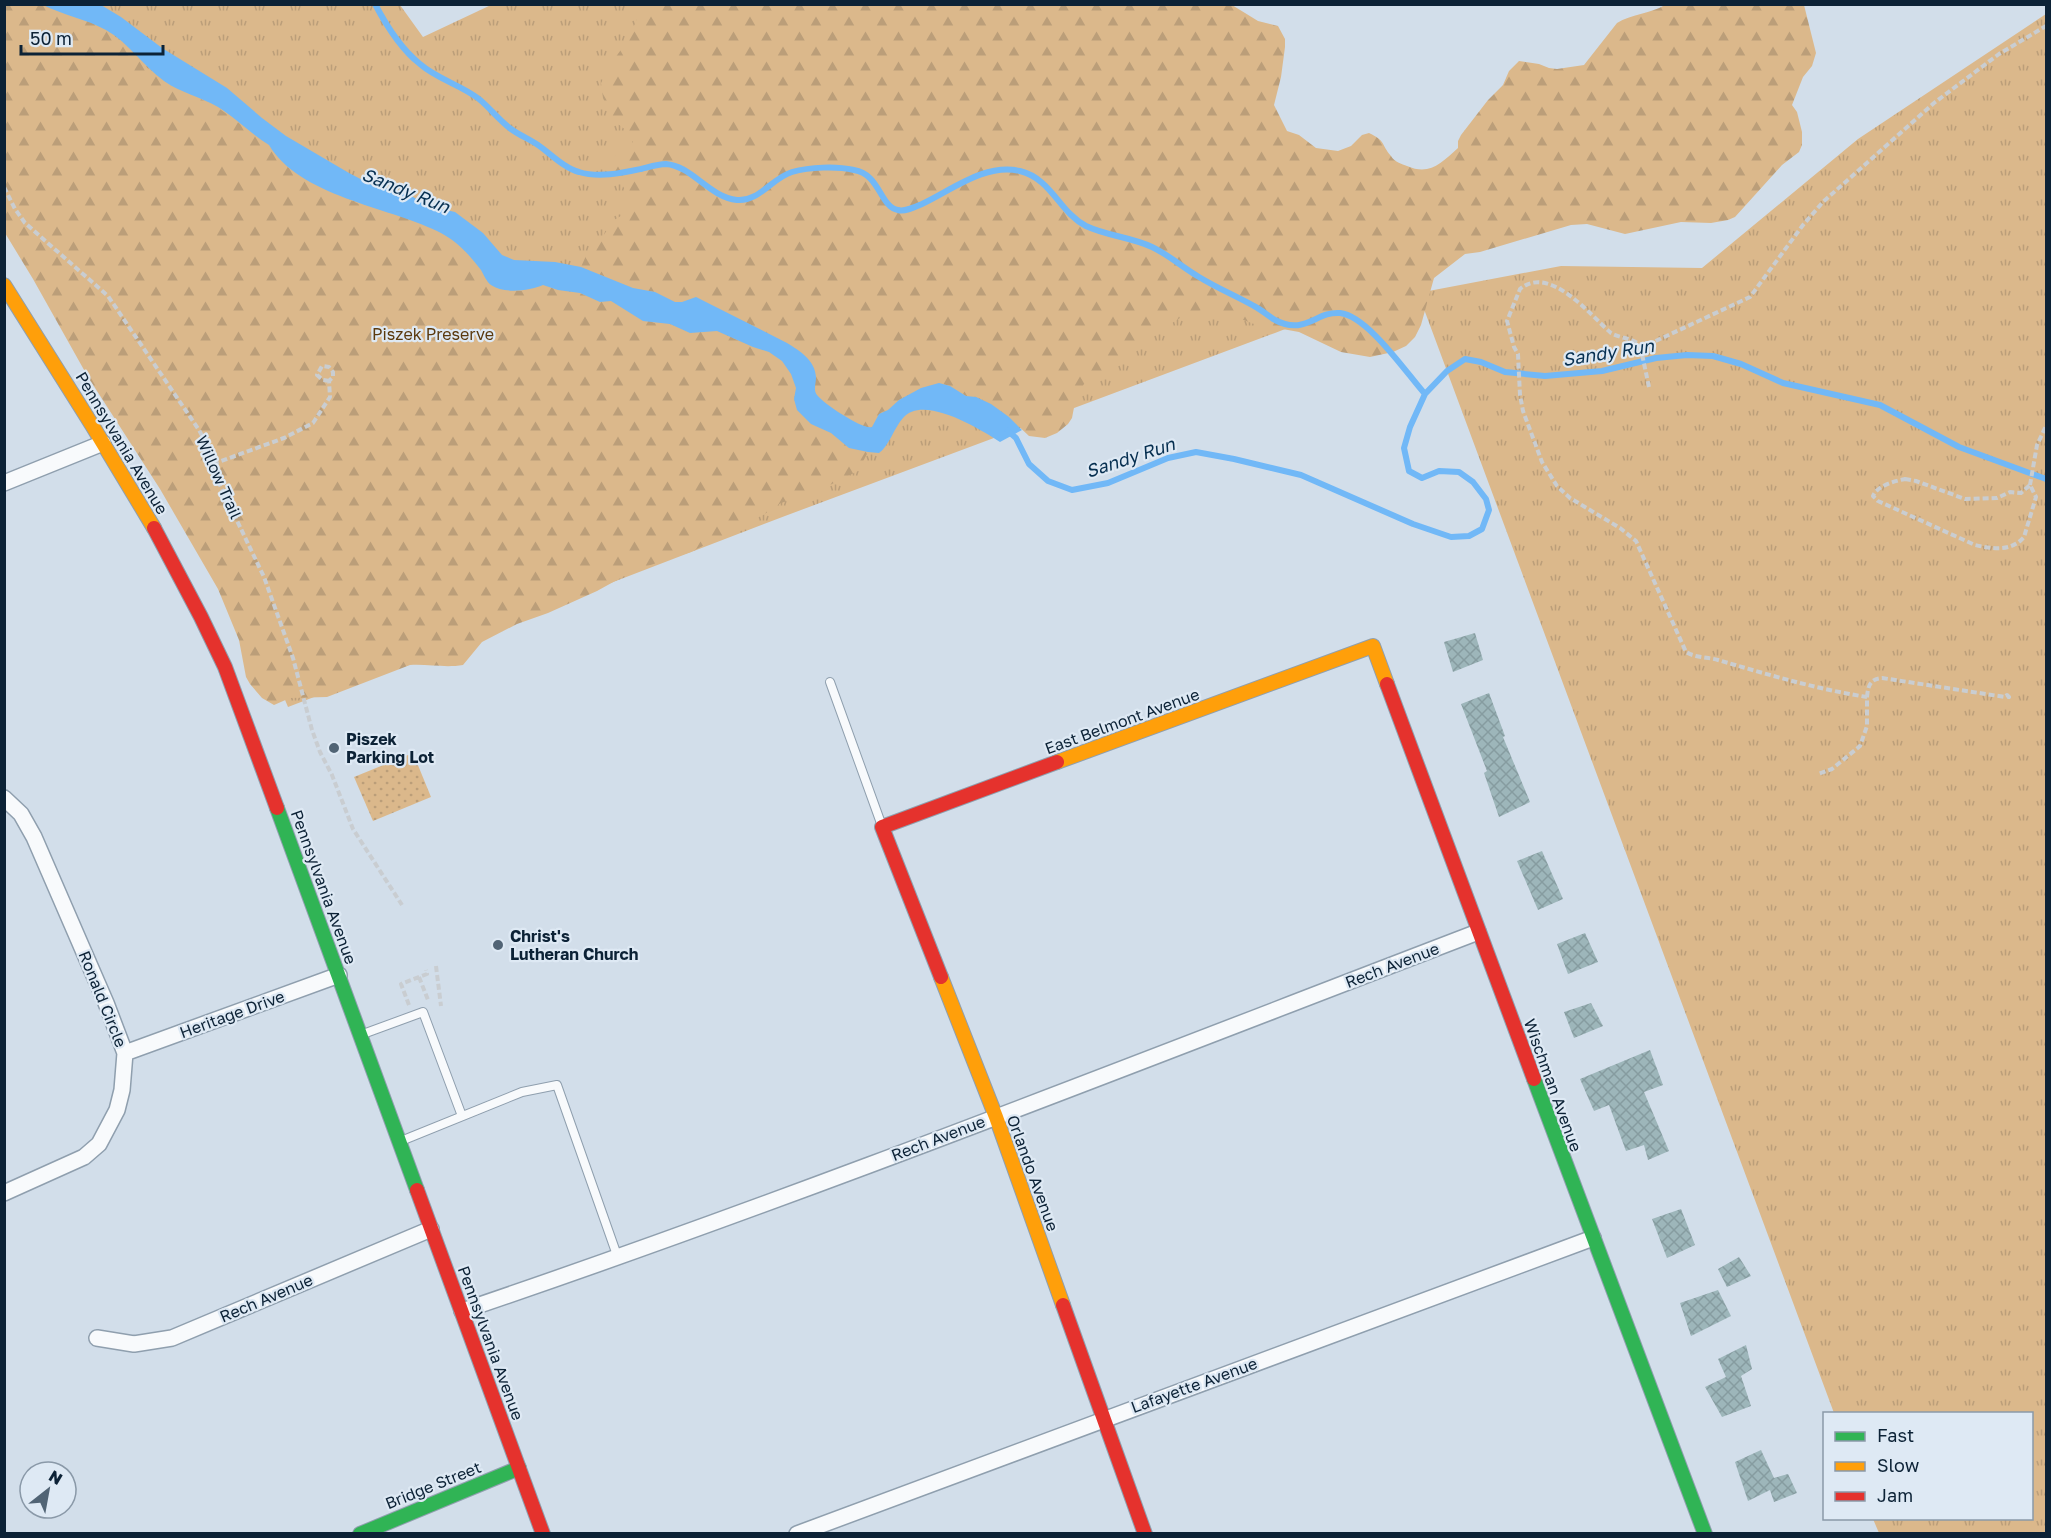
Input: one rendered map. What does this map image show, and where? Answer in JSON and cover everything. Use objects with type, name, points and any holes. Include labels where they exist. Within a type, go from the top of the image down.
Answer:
[{"type":"street","name":"Pennsylvania Avenue","points":[[4,285],[169,553],[217,649],[543,1533]]},
{"type":"street","points":[[4,483],[103,443]]},
{"type":"street","name":"East Belmont Avenue","points":[[882,827],[1373,646]]},
{"type":"street","name":"Wischman Avenue","points":[[1373,646],[1478,932],[1705,1533]]},
{"type":"street","name":"Ronald Circle","points":[[4,798],[21,814],[34,837],[106,1002],[125,1053],[122,1090],[117,1110],[99,1144],[84,1157],[4,1193]]},
{"type":"street","name":"Orlando Avenue","points":[[882,827],[996,1117],[1145,1533]]},
{"type":"street","name":"Rech Avenue","points":[[462,1311],[618,1258],[996,1117],[1478,932]]},
{"type":"street","name":"Heritage Drive","points":[[125,1053],[339,975]]},
{"type":"street","name":"Rech Avenue","points":[[97,1338],[134,1344],[172,1338],[431,1229]]},
{"type":"street","name":"Lafayette Avenue","points":[[797,1533],[1593,1238]]},
{"type":"street","name":"Bridge Street","points":[[360,1533],[519,1468]]},
{"type":"lane","points":[[830,682],[882,827]]},
{"type":"lane","points":[[360,1035],[423,1012],[462,1116]]},
{"type":"lane","points":[[400,1142],[522,1092],[557,1085],[618,1258]]},
{"type":"path","points":[[1642,351],[1650,342],[1693,325],[1750,297],[1822,202],[1934,103],[1999,54],[2046,26]]},
{"type":"path","name":"Willow Trail","points":[[4,187],[25,223],[108,296],[199,430],[218,481],[264,577],[293,658],[320,752],[332,775],[353,829],[402,905]]},
{"type":"path","points":[[1649,387],[1641,344],[1611,333],[1563,290],[1538,282],[1525,285],[1520,289],[1507,321],[1510,336],[1518,354],[1523,411],[1547,471],[1557,486],[1570,498],[1636,540],[1686,652],[1754,672],[1867,697]]},
{"type":"path","points":[[213,464],[284,438],[314,423],[330,398],[329,381],[333,377],[333,372],[329,367],[322,366],[317,375],[320,379],[329,381]]},
{"type":"path","points":[[2030,485],[2021,493],[2010,492],[1997,498],[1965,499],[1905,479],[1876,490],[1873,496],[1878,501],[1975,545],[1998,549],[2015,546],[2024,537],[2036,497],[2030,485],[2037,445],[2046,426]]},
{"type":"path","points":[[2041,435],[2046,436]]},
{"type":"path","points":[[1818,774],[1832,769],[1860,746],[1867,726],[1868,690],[1876,678],[2005,697]]},
{"type":"path","points":[[436,966],[441,1006]]},
{"type":"path","points":[[413,1016],[401,984],[427,974],[426,970]]},
{"type":"path","points":[[419,977],[432,1009]]},
{"type":"green space","name":"Piszek Preserve","points":[[1009,4],[1413,279],[288,707],[5,5],[400,5],[423,37],[491,5]]},
{"type":"green space","points":[[5,5],[43,5],[84,19],[107,30],[128,47],[146,67],[166,82],[217,107],[269,145],[286,166],[307,180],[359,204],[419,221],[453,239],[468,253],[490,284],[505,290],[523,291],[543,285],[580,293],[600,302],[611,301],[654,323],[670,324],[686,331],[717,331],[769,352],[782,361],[791,374],[796,388],[794,399],[811,424],[831,433],[849,448],[868,452],[858,471],[818,491],[781,503],[763,515],[691,552],[635,570],[597,591],[517,624],[482,642],[463,665],[410,665],[327,697],[290,698],[274,705],[262,698],[246,677],[239,640],[218,589],[160,489],[88,377],[5,233]]},
{"type":"green space","points":[[643,5],[1232,5],[1258,21],[1278,26],[1285,39],[1281,77],[1274,105],[1287,131],[1299,135],[1316,148],[1338,151],[1351,146],[1362,135],[1369,133],[1381,141],[1396,161],[1422,170],[1435,166],[1458,148],[1461,135],[1488,100],[1503,85],[1509,71],[1519,61],[1557,69],[1584,65],[1617,23],[1665,5],[1804,5],[1816,53],[1812,66],[1803,77],[1792,105],[1797,112],[1802,132],[1802,145],[1799,152],[1782,165],[1735,217],[1711,223],[1681,222],[1625,234],[1587,224],[1571,225],[1480,252],[1465,254],[1434,278],[1421,325],[1415,337],[1406,346],[1393,352],[1370,357],[1341,352],[1299,332],[1254,324],[1220,311],[1205,309],[1183,316],[1158,332],[1130,343],[1117,360],[1084,384],[1076,397],[1072,418],[1068,424],[1057,433],[1045,438],[1029,436],[991,404],[977,397],[966,396],[950,386],[939,383],[921,388],[899,400],[877,417],[872,427],[860,425],[815,393],[813,372],[809,361],[803,354],[776,338],[699,299],[675,302],[655,292],[633,288],[581,267],[590,247],[601,239],[614,220],[631,207],[628,194],[614,172],[610,159],[633,143],[632,135],[613,120],[603,98],[601,83],[628,40]]},
{"type":"green space","points":[[2046,14],[2046,1533],[1879,1533],[1873,1520],[2033,1520],[2033,1412],[1834,1412],[1418,293],[1561,266],[1702,268],[1858,139]]},
{"type":"green space","points":[[413,753],[431,797],[373,821],[354,777]]},
{"type":"water","points":[[43,5],[101,5],[162,48],[227,88],[286,136],[372,185],[406,193],[429,206],[455,212],[483,233],[502,255],[514,260],[555,262],[581,267],[633,288],[655,292],[675,302],[696,297],[787,343],[802,353],[813,366],[817,395],[835,410],[861,425],[872,427],[879,414],[888,410],[899,400],[921,388],[939,383],[950,386],[966,396],[976,397],[991,404],[1022,430],[1000,442],[966,422],[924,410],[912,412],[903,418],[886,446],[879,453],[849,448],[831,433],[811,424],[797,410],[794,399],[796,388],[791,374],[782,361],[769,352],[717,331],[690,333],[670,324],[643,321],[611,301],[600,302],[580,293],[543,285],[517,291],[496,288],[488,282],[466,253],[444,235],[346,198],[301,177],[283,162],[269,145],[225,111],[164,81],[114,35],[98,26]]},
{"type":"building","points":[[1475,633],[1483,660],[1453,672],[1444,642]]},
{"type":"building","points":[[1489,693],[1505,736],[1503,737],[1530,802],[1499,817],[1484,773],[1487,771],[1461,704]]},
{"type":"building","points":[[1542,851],[1563,899],[1538,910],[1517,861]]},
{"type":"building","points":[[1585,933],[1598,962],[1568,974],[1557,944]]},
{"type":"building","points":[[1591,1003],[1603,1026],[1574,1038],[1564,1012]]},
{"type":"building","points":[[1650,1050],[1663,1085],[1644,1092],[1669,1151],[1648,1160],[1644,1145],[1626,1151],[1609,1105],[1594,1111],[1580,1079]]},
{"type":"building","points":[[1681,1209],[1695,1245],[1667,1258],[1652,1219]]},
{"type":"building","points":[[1739,1257],[1751,1276],[1727,1287],[1718,1269]]},
{"type":"building","points":[[1718,1290],[1731,1316],[1691,1336],[1680,1303]]},
{"type":"building","points":[[1746,1345],[1752,1369],[1741,1376],[1751,1406],[1722,1417],[1705,1387],[1726,1377],[1718,1359]]},
{"type":"building","points":[[1761,1450],[1774,1478],[1788,1474],[1797,1493],[1774,1502],[1770,1490],[1748,1501],[1735,1462]]},
{"type":"waterway","points":[[375,4],[394,36],[420,64],[472,94],[511,129],[573,170],[594,175],[610,174],[666,164],[684,170],[727,198],[745,200],[759,194],[778,179],[792,172],[839,168],[863,173],[875,184],[892,208],[901,210],[922,204],[982,174],[994,171],[1020,171],[1040,181],[1069,213],[1086,226],[1152,247],[1199,277],[1275,320],[1294,325],[1332,313],[1351,317],[1363,324],[1374,335],[1398,360],[1425,394]]},
{"type":"waterway","name":"Sandy Run","points":[[1008,431],[1016,438],[1029,464],[1048,481],[1072,490],[1108,483],[1168,458],[1196,452],[1301,475],[1413,524],[1451,537],[1469,536],[1482,529],[1489,510],[1486,499],[1473,482],[1459,472],[1439,471],[1422,478],[1409,471],[1404,448],[1410,427],[1425,394],[1447,371],[1465,359],[1481,362],[1505,372],[1545,376],[1602,371],[1656,358],[1687,355],[1713,356],[1741,364],[1783,383],[1880,405],[1959,447],[2046,479]]},
{"type":"traffic: fast","points":[[277,808],[417,1190]]},
{"type":"traffic: fast","points":[[1534,1079],[1705,1534]]},
{"type":"traffic: fast","points":[[360,1534],[519,1468]]},
{"type":"traffic: slow","points":[[4,285],[154,528]]},
{"type":"traffic: slow","points":[[1057,762],[1373,646],[1387,684]]},
{"type":"traffic: slow","points":[[941,977],[996,1117],[1063,1305]]},
{"type":"traffic: jam","points":[[154,528],[225,667],[277,808]]},
{"type":"traffic: jam","points":[[1387,684],[1534,1079]]},
{"type":"traffic: jam","points":[[941,977],[882,827],[1057,762]]},
{"type":"traffic: jam","points":[[417,1190],[543,1534]]},
{"type":"traffic: jam","points":[[1063,1305],[1145,1534]]},
{"type":"place","name":"Piszek Parking Lot","points":[[334,748]]},
{"type":"place","name":"Christ's Lutheran Church","points":[[498,945]]}]
